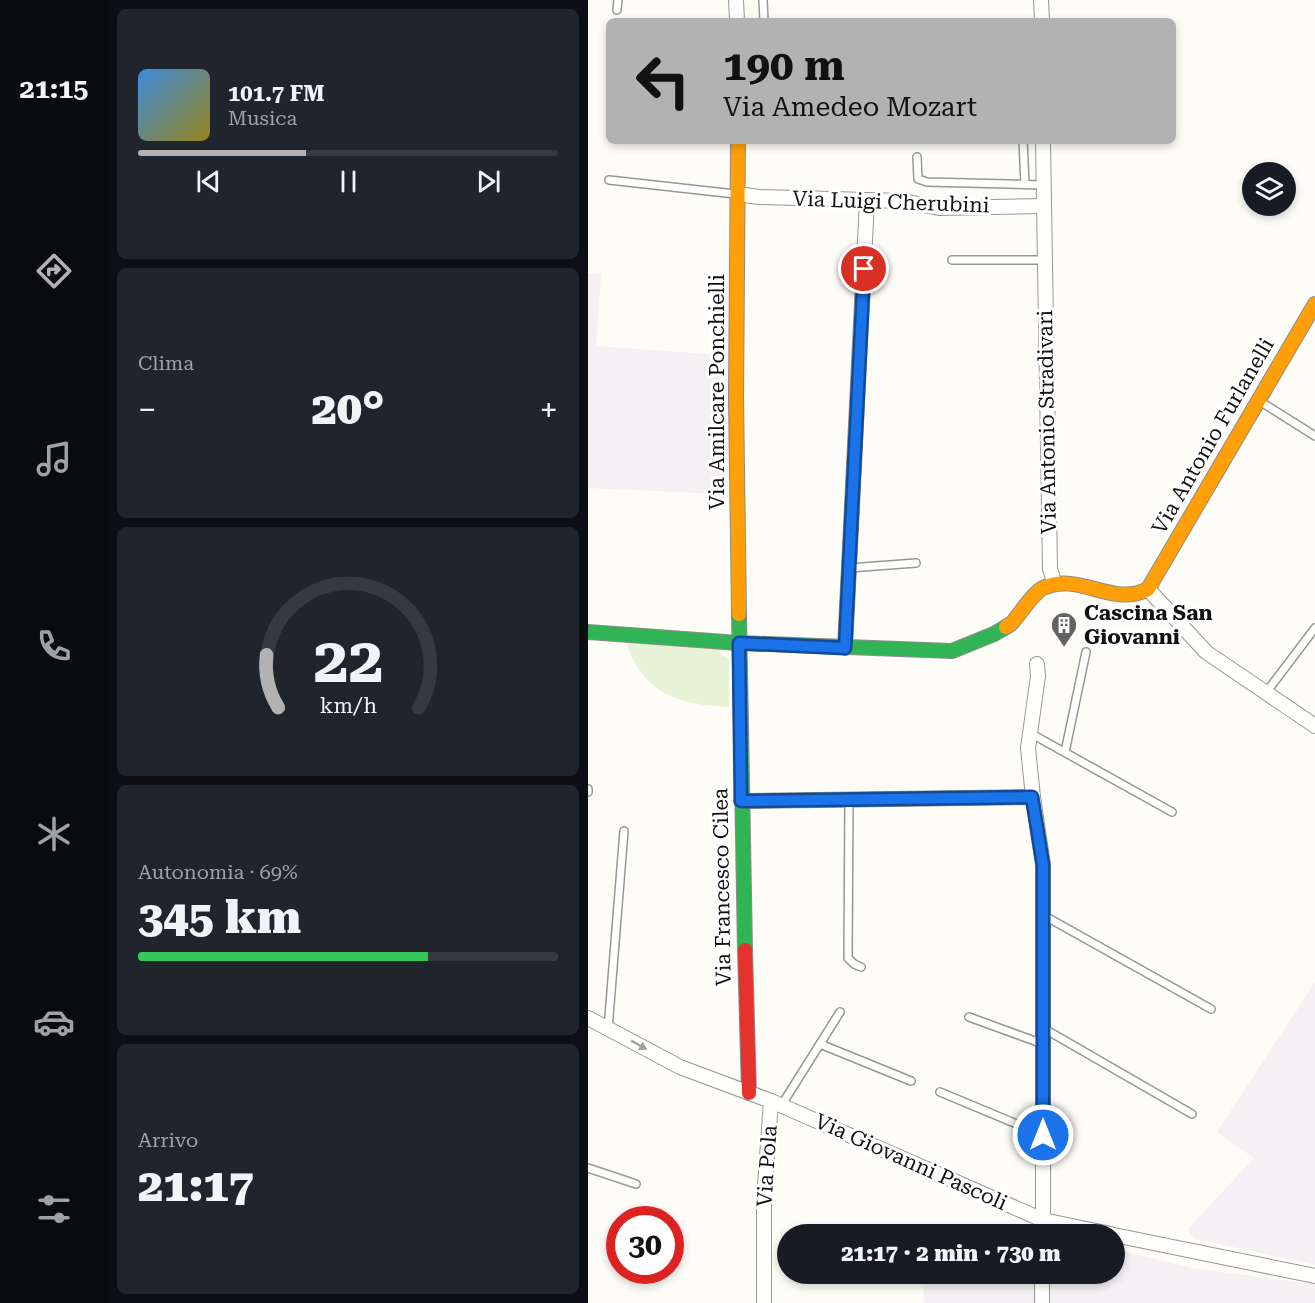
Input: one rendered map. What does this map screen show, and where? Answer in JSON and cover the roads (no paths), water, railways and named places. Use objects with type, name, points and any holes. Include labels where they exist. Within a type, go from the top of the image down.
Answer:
[{"type":"street","points":[[736,0],[737,18]]},
{"type":"street","points":[[1041,0],[1042,18]]},
{"type":"street","name":"Via Amilcare Ponchielli","points":[[738,144],[736,397],[739,643]]},
{"type":"street","name":"Via Antonio Stradivari","points":[[1043,144],[1050,569],[1054,584]]},
{"type":"street","name":"Via Luigi Cherubini","points":[[738,194],[759,197],[903,201],[939,208],[1043,206]]},
{"type":"street","points":[[845,648],[867,200]]},
{"type":"street","name":"Via Antonio Furlanelli","points":[[1148,589],[1315,304]]},
{"type":"street","points":[[588,632],[739,643],[951,651],[994,634],[1012,622],[1042,588],[1054,584],[1067,583],[1122,596],[1137,595],[1148,589],[1206,652],[1315,726]]},
{"type":"street","name":"Via Francesco Cilea","points":[[739,643],[749,1093]]},
{"type":"street","points":[[1037,664],[1038,676],[1028,748],[1032,797],[1043,865],[1043,1224]]},
{"type":"street","points":[[741,801],[1032,797]]},
{"type":"street","name":"Via Giovanni Pascoli","points":[[588,1018],[680,1067],[776,1103],[1037,1224]]},
{"type":"street","name":"Via Pola","points":[[764,1303],[764,1199],[776,1103]]},
{"type":"street","name":"Via Giovanni Pascoli","points":[[1125,1237],[1315,1276]]},
{"type":"street","points":[[1042,1284],[1042,1303]]},
{"type":"lane","points":[[617,10],[618,0]]},
{"type":"lane","points":[[763,0],[764,18]]},
{"type":"lane","points":[[1023,144],[1025,184]]},
{"type":"lane","points":[[917,157],[918,179],[927,182],[1043,185]]},
{"type":"lane","points":[[609,180],[738,194]]},
{"type":"lane","points":[[952,260],[1044,260]]},
{"type":"lane","points":[[1258,400],[1315,436]]},
{"type":"lane","points":[[849,568],[916,563]]},
{"type":"lane","points":[[1265,694],[1315,628]]},
{"type":"lane","points":[[1065,752],[1086,652]]},
{"type":"lane","points":[[1029,732],[1172,812]]},
{"type":"lane","points":[[849,800],[848,958],[861,967]]},
{"type":"lane","points":[[608,1029],[624,831]]},
{"type":"lane","points":[[1043,915],[1211,1009]]},
{"type":"lane","points":[[776,1103],[820,1044],[840,1012]]},
{"type":"lane","points":[[969,1017],[1043,1044]]},
{"type":"lane","points":[[1043,1028],[1192,1114]]},
{"type":"lane","points":[[820,1044],[911,1081]]},
{"type":"lane","points":[[940,1092],[1043,1135]]},
{"type":"lane","points":[[588,1168],[636,1184]]},
{"type":"place","name":"Cascina San Giovanni","points":[[1064,648]]}]
